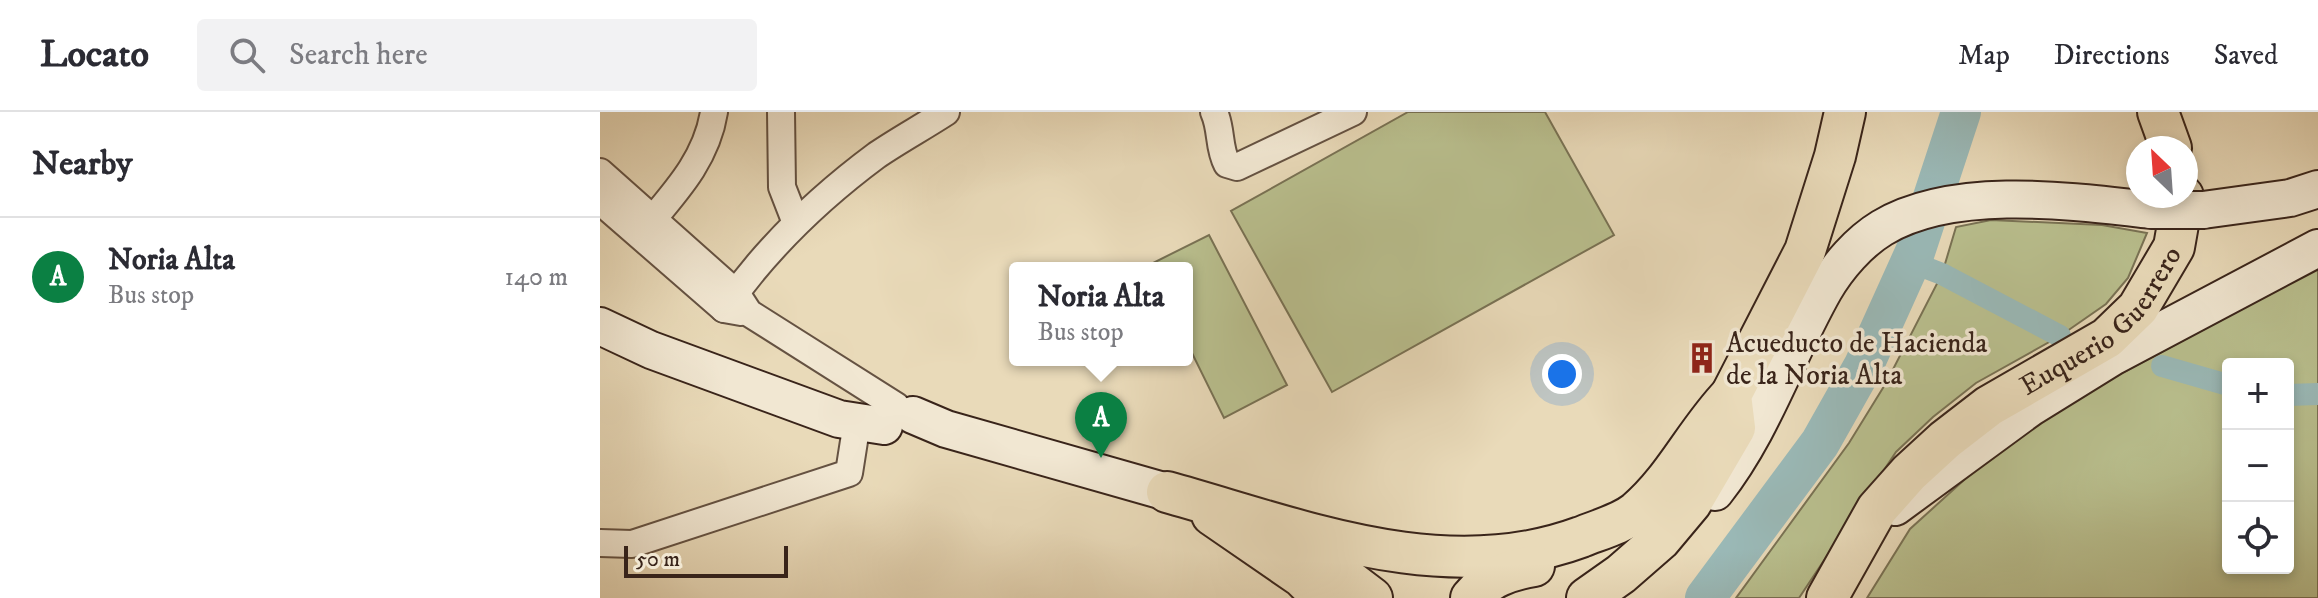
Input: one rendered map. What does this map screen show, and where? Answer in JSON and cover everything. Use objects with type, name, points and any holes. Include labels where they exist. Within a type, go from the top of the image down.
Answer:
[{"type":"main road","points":[[600,326],[651,350],[839,419],[891,421],[946,429],[1183,499],[1376,549],[1471,558],[1524,553],[1562,544],[1634,514],[1660,488],[1690,450],[1709,418],[1731,395],[1805,251],[1835,156],[1845,112]]},
{"type":"main road","points":[[2158,112],[2167,136]]},
{"type":"main road","points":[[2198,204],[2290,198],[2318,189]]},
{"type":"main road","points":[[1587,598],[1695,518],[1746,449],[1825,289],[1842,265],[1872,236],[1906,217],[1951,206],[1998,201],[2126,203]]},
{"type":"main road","name":"Euquerio Guerrero","points":[[1827,598],[1877,509],[1909,473],[1989,406],[2107,338],[2138,308],[2174,247],[2179,208]]},
{"type":"main road","points":[[1853,552],[1888,513],[2030,408],[2114,356],[2318,248]]},
{"type":"main road","points":[[1621,574],[1660,540],[1691,503],[1735,428],[1731,395]]},
{"type":"main road","points":[[1471,598],[1494,578],[1515,569],[1576,558],[1605,548],[1631,534],[1648,521],[1660,488]]},
{"type":"main road","points":[[1183,499],[1302,577],[1323,598]]},
{"type":"main road","points":[[1183,499],[1290,540],[1372,598]]},
{"type":"street","points":[[652,220],[688,177],[711,135],[714,112]]},
{"type":"street","points":[[781,112],[782,187],[796,223]]},
{"type":"street","points":[[736,305],[796,223],[877,156],[946,112]]},
{"type":"street","points":[[1214,112],[1220,124],[1221,153],[1227,164],[1237,167],[1353,112]]},
{"type":"street","points":[[600,172],[736,305]]},
{"type":"street","points":[[600,201],[635,234],[891,421],[849,473],[632,544],[600,543]]},
{"type":"green space","points":[[1408,112],[1545,112],[1614,235],[1332,392],[1231,211]]},
{"type":"green space","points":[[1991,220],[2102,225],[2147,233],[2128,278],[2106,304],[2060,336],[1976,383],[1896,452],[1799,598],[1736,598],[1849,443],[1886,383],[1942,274],[1956,227]]},
{"type":"green space","points":[[1209,235],[1287,385],[1224,418],[1193,355],[1193,262],[1155,262]]},
{"type":"green space","points":[[2318,268],[2318,598],[1867,598],[1910,529],[2007,441],[2083,394]]},
{"type":"waterway","points":[[1705,598],[1820,443],[1864,365],[1915,252],[1961,112]]},
{"type":"waterway","points":[[1911,262],[1942,274],[2060,336]]},
{"type":"waterway","points":[[2162,366],[2222,383]]},
{"type":"waterway","points":[[2294,395],[2318,394]]},
{"type":"place","name":"Acueducto de Hacienda de la Noria Alta","points":[[1702,358]]},
{"type":"place","name":"Noria Alta","points":[[1101,458]]}]
